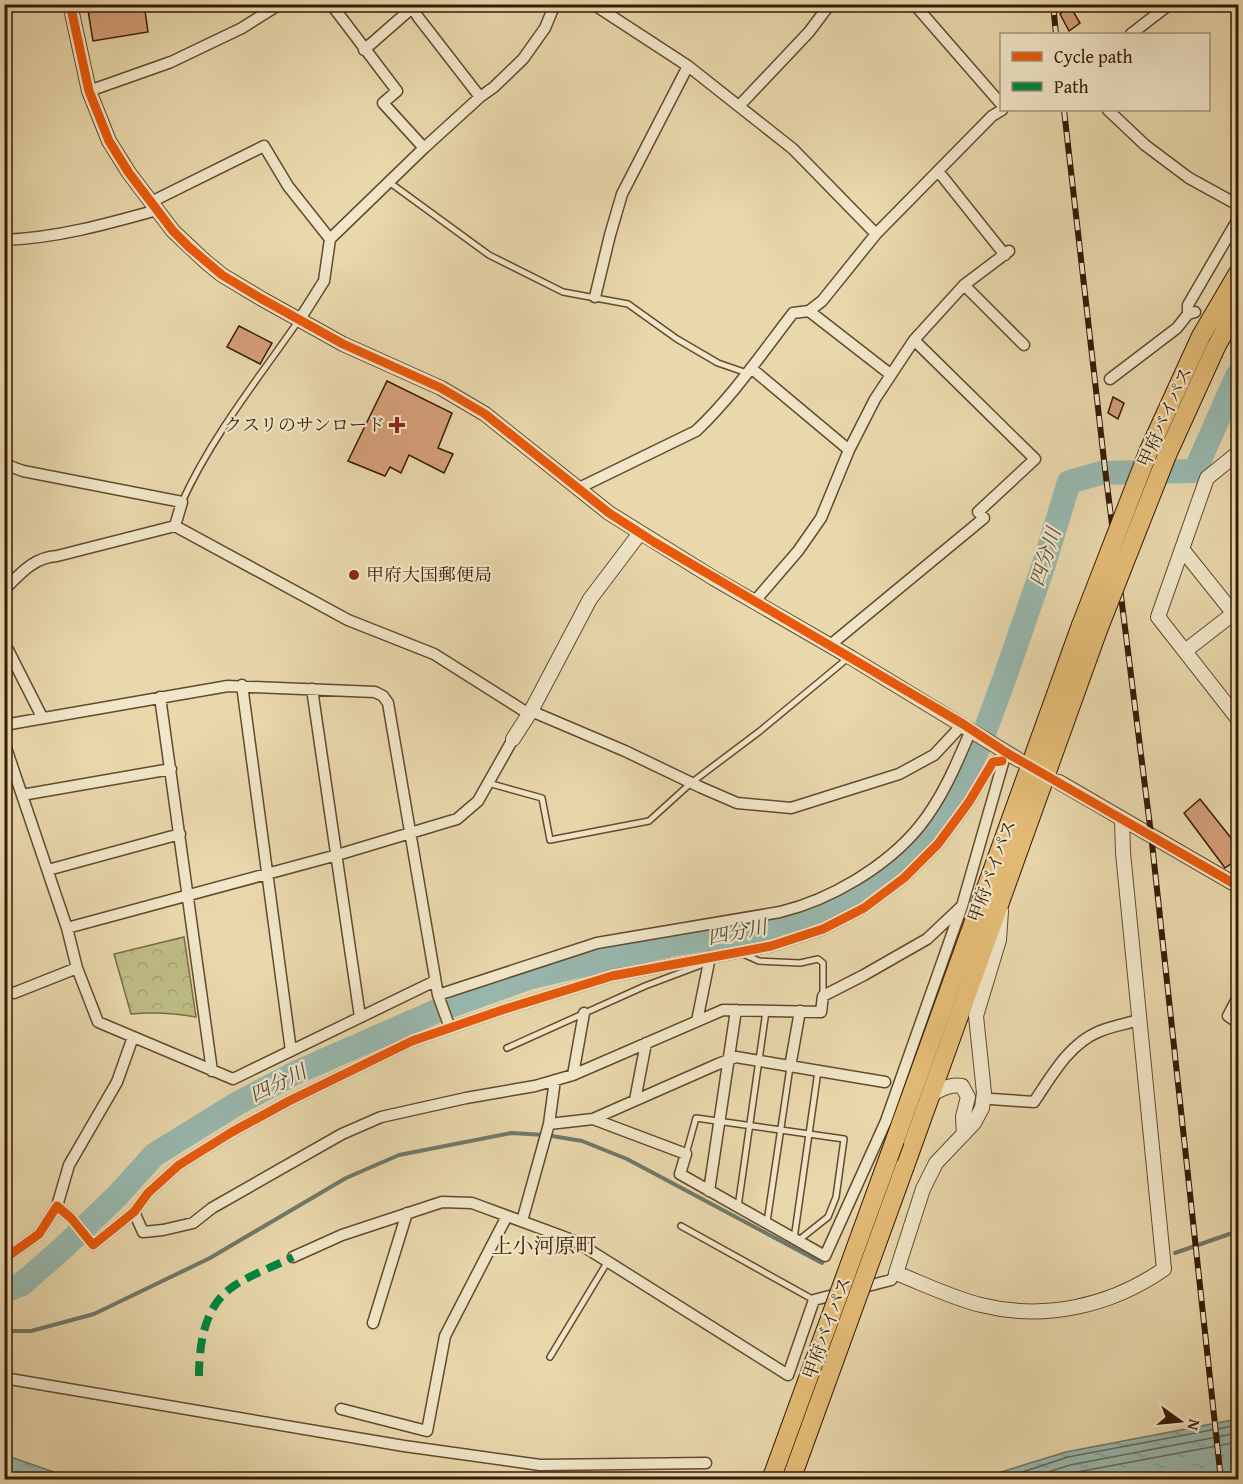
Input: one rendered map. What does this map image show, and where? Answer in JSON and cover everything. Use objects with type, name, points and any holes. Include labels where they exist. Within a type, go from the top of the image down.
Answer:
[{"type":"highway","name":"甲府バイパス","points":[[793,1479],[803,1444],[1002,897],[1149,450],[1201,336],[1239,273]]},
{"type":"highway","name":"甲府バイパス","points":[[771,1479],[895,1140],[1090,627],[1216,347],[1239,307]]},
{"type":"street","points":[[70,4],[89,91],[108,141],[129,173],[181,239],[222,275],[343,344],[441,388],[485,414],[609,513],[754,602],[967,727],[1006,755]]},
{"type":"street","points":[[89,91],[171,62],[242,28],[280,4]]},
{"type":"street","points":[[331,4],[397,91],[383,103],[424,148]]},
{"type":"street","points":[[300,319],[324,281],[330,239],[424,148],[523,59],[544,28],[555,4]]},
{"type":"street","points":[[593,4],[688,66],[793,149],[876,234]]},
{"type":"street","points":[[739,106],[808,32],[830,4]]},
{"type":"street","points":[[914,4],[1000,103]]},
{"type":"street","points":[[1132,33],[1170,4]]},
{"type":"street","points":[[364,50],[411,6],[480,96]]},
{"type":"street","points":[[595,297],[622,194],[688,66]]},
{"type":"street","points":[[579,488],[696,431],[710,418],[749,371],[793,313],[809,311],[822,301],[876,234],[992,116],[1000,111]]},
{"type":"street","points":[[1109,111],[1145,145],[1189,178],[1239,205]]},
{"type":"street","points":[[4,240],[30,239],[82,230],[154,206],[264,146],[288,186],[330,239]]},
{"type":"street","points":[[754,602],[798,550],[821,518],[849,450],[890,374],[914,340],[964,285],[1007,253],[938,171]]},
{"type":"street","points":[[1110,379],[1177,328],[1191,313],[1188,305],[1239,219]]},
{"type":"street","points":[[964,285],[1024,345]]},
{"type":"street","points":[[809,311],[890,374]]},
{"type":"street","points":[[829,645],[984,518],[978,512],[1035,459],[914,340]]},
{"type":"street","points":[[749,371],[849,450]]},
{"type":"street","points":[[1239,453],[1207,478],[1158,617],[1239,719]]},
{"type":"street","points":[[4,464],[24,471],[182,502],[176,526]]},
{"type":"street","points":[[4,590],[23,570],[44,557],[75,552],[176,526],[348,620],[434,654],[530,712],[625,751],[737,803],[791,808],[899,774],[934,755],[967,727]]},
{"type":"street","points":[[67,928],[267,875],[457,819],[478,801],[530,712],[590,598],[640,533]]},
{"type":"street","points":[[1182,549],[1237,614],[1185,651]]},
{"type":"street","points":[[4,642],[42,717]]},
{"type":"street","points":[[4,726],[42,717],[242,685],[375,692],[383,696],[388,703],[435,981],[449,1025]]},
{"type":"street","points":[[242,685],[291,1051]]},
{"type":"street","points":[[312,689],[360,1017]]},
{"type":"street","points":[[160,697],[212,1071]]},
{"type":"street","points":[[439,998],[597,943],[780,912],[804,906],[840,889],[885,859],[919,827],[950,779],[967,727]]},
{"type":"street","points":[[4,742],[9,768],[22,795],[67,928],[77,968],[98,1022],[233,1079],[435,981]]},
{"type":"street","points":[[593,1119],[686,1155],[680,1174],[825,1256],[886,1121],[962,906],[1006,755]]},
{"type":"street","points":[[57,1206],[71,1218],[93,1245],[134,1212],[148,1193],[179,1165],[232,1132],[352,1069],[412,1041],[449,1025],[612,976],[709,960],[771,946],[823,929],[872,902],[904,878],[938,844],[969,802],[993,762],[1006,755]]},
{"type":"street","points":[[22,795],[171,769]]},
{"type":"street","points":[[1059,782],[1122,819],[1236,880]]},
{"type":"street","points":[[896,1273],[980,1305],[1011,1311],[1047,1312],[1104,1300],[1142,1284],[1164,1269],[1123,853],[1122,819]]},
{"type":"street","points":[[48,870],[180,834]]},
{"type":"street","points":[[293,1257],[342,1235],[442,1202],[472,1203],[575,1241],[788,1375],[814,1300],[891,1280],[896,1273],[923,1189],[936,1163],[974,1123],[982,1108],[984,1093],[976,1016],[999,940],[1002,897]]},
{"type":"street","points":[[134,1212],[143,1232],[192,1223],[212,1208],[342,1134],[381,1117],[573,1075],[723,1010],[820,1012],[824,996],[927,939],[962,906]]},
{"type":"street","points":[[697,1021],[709,960]]},
{"type":"street","points":[[4,990],[14,993],[77,968]]},
{"type":"street","points":[[1239,997],[1228,1016],[1239,1023]]},
{"type":"street","points":[[709,1191],[736,1010]]},
{"type":"street","points":[[790,1067],[800,1011]]},
{"type":"street","points":[[573,1075],[584,1013]]},
{"type":"street","points":[[991,1099],[1034,1102],[1058,1067],[1081,1042],[1097,1032],[1139,1020]]},
{"type":"street","points":[[4,1259],[39,1234],[57,1206],[69,1165],[117,1082],[133,1037]]},
{"type":"street","points":[[635,1100],[646,1043]]},
{"type":"street","points":[[548,1125],[593,1119],[736,1057],[885,1082]]},
{"type":"street","points":[[522,1221],[548,1125],[555,1080]]},
{"type":"street","points":[[932,1094],[947,1087],[962,1086],[968,1097],[963,1118],[964,1134]]},
{"type":"street","points":[[373,1323],[407,1214]]},
{"type":"street","points":[[341,1409],[427,1431],[445,1336],[507,1216]]},
{"type":"street","points":[[4,1378],[404,1446],[540,1465],[706,1463]]},
{"type":"lane","points":[[389,182],[489,255],[563,292],[628,304],[677,339],[718,363],[749,371]]},
{"type":"lane","points":[[182,502],[194,475],[219,433],[300,319]]},
{"type":"lane","points":[[488,783],[542,798],[550,840],[649,821],[691,783],[760,731],[850,657]]},
{"type":"lane","points":[[740,952],[759,961],[800,963],[818,959],[823,963],[824,996]]},
{"type":"lane","points":[[507,1048],[709,960]]},
{"type":"lane","points":[[738,1207],[766,1011]]},
{"type":"lane","points":[[767,1223],[790,1067]]},
{"type":"lane","points":[[795,1240],[818,1071]]},
{"type":"lane","points":[[686,1155],[696,1118],[844,1139],[836,1197],[828,1217],[795,1240]]},
{"type":"lane","points":[[681,1226],[814,1300]]},
{"type":"lane","points":[[550,1357],[608,1261]]},
{"type":"green space","points":[[184,937],[196,1017],[164,1013],[131,1014],[114,954]]},
{"type":"water","points":[[1238,1419],[1238,1479],[978,1479],[1066,1452]]},
{"type":"water","points":[[5,1455],[74,1479],[5,1479]]},
{"type":"building","points":[[87,4],[144,4],[148,32],[93,41]]},
{"type":"building","points":[[1070,6],[1080,23],[1069,31],[1060,14]]},
{"type":"building","points":[[239,326],[272,343],[260,364],[227,347]]},
{"type":"building","points":[[387,381],[452,413],[438,448],[453,454],[444,473],[409,455],[401,473],[390,467],[385,476],[348,461]]},
{"type":"building","points":[[1113,397],[1124,403],[1118,419],[1108,413]]},
{"type":"building","points":[[1200,799],[1239,848],[1239,858],[1225,868],[1184,813]]},
{"type":"waterway","name":"四分川","points":[[4,1291],[22,1284],[63,1248],[117,1196],[154,1155],[238,1103],[295,1073],[439,1010],[531,977],[670,945],[799,921],[848,900],[888,871],[921,842],[953,797],[979,747],[1044,564],[1069,482],[1101,473],[1195,471],[1237,376]]},
{"type":"waterway","points":[[4,1331],[31,1331],[94,1314],[210,1258],[346,1178],[399,1155],[511,1133],[546,1135],[582,1141],[627,1159],[822,1263]]},
{"type":"waterway","points":[[1175,1253],[1238,1231]]},
{"type":"railway","points":[[1053,4],[1056,33]]},
{"type":"railway","points":[[1064,111],[1105,469],[1151,834],[1221,1480]]},
{"type":"marked path","points":[[199,1376],[200,1352],[205,1328],[209,1316],[222,1296],[244,1280],[293,1257]]},
{"type":"cycle path","points":[[70,4],[89,91],[109,141],[129,173],[173,231],[222,275],[343,344],[441,388],[485,414],[609,513],[654,542],[963,724],[1007,753],[1238,886]]},
{"type":"cycle path","points":[[4,1259],[39,1234],[57,1206],[71,1218],[93,1245],[134,1212],[148,1193],[179,1165],[232,1132],[289,1101],[412,1041],[612,976],[771,946],[823,929],[864,908],[904,878],[938,844],[969,802],[993,762],[1002,761]]},
{"type":"place","name":"クスリのサンロード","points":[[397,425]]},
{"type":"place","name":"甲府大国郵便局","points":[[354,575]]},
{"type":"district","name":"上小河原町","points":[[544,1246]]}]
